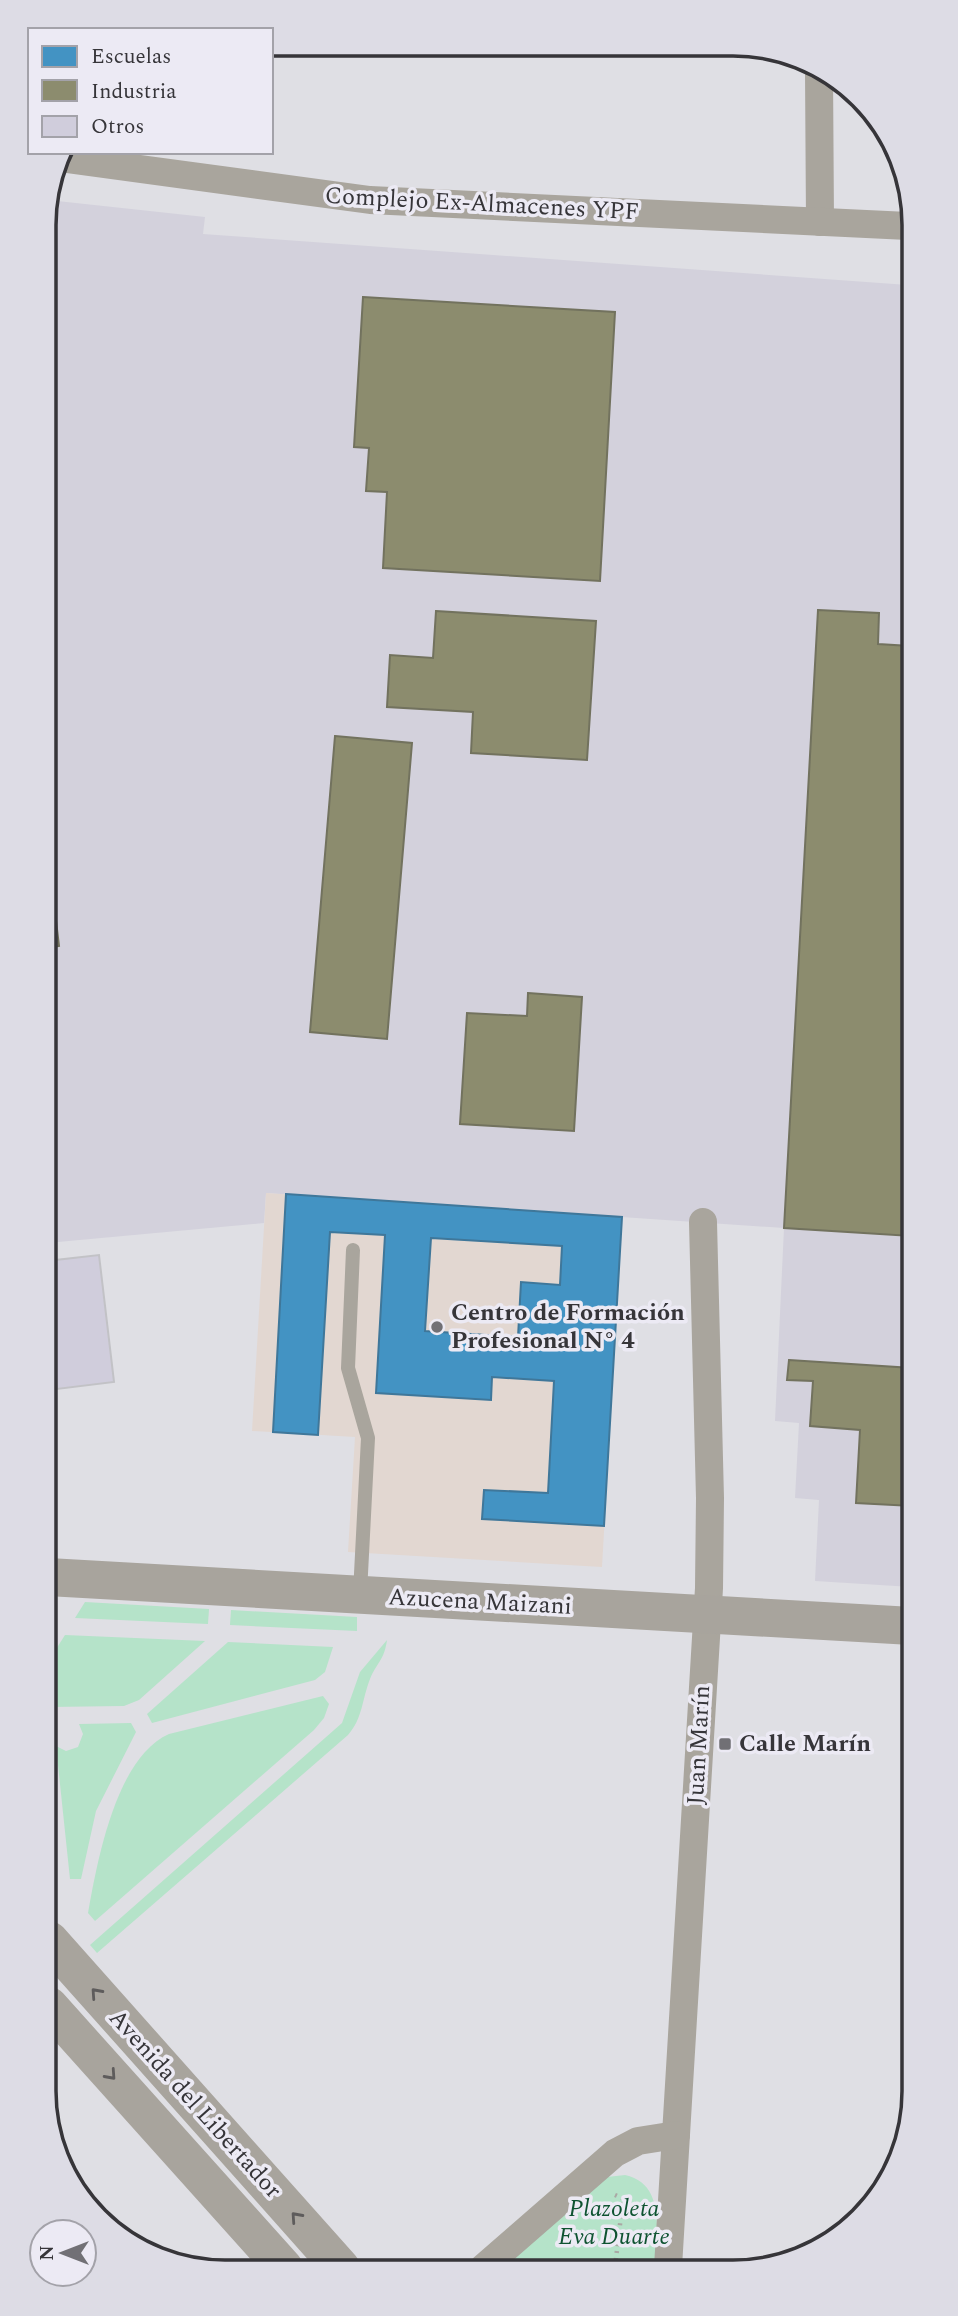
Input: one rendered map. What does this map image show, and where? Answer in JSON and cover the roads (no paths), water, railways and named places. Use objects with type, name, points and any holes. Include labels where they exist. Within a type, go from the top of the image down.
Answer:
[{"type":"main road","name":"Azucena Maizani","points":[[56,1577],[902,1625]]},
{"type":"main road","name":"Avenida del Libertador","points":[[56,1948],[334,2260]]},
{"type":"main road","name":"Avenida del Libertador","points":[[56,2013],[277,2260]]},
{"type":"street","points":[[819,80],[820,222]]},
{"type":"street","name":"Complejo Ex-Almacenes YPF","points":[[69,159],[370,200],[902,226]]},
{"type":"street","name":"Juan Marín","points":[[668,2260],[707,1615],[710,1498],[703,1222]]},
{"type":"street","points":[[490,2260],[615,2153],[638,2141],[676,2135]]},
{"type":"lane","points":[[353,1250],[348,1368],[368,1438],[359,1595]]},
{"type":"place","name":"Centro de Formación Profesional N° 4","points":[[437,1327]]},
{"type":"place","name":"Calle Marín","points":[[725,1744]]},
{"type":"park label","name":"Plazoleta Eva Duarte","points":[[614,2223]]}]
